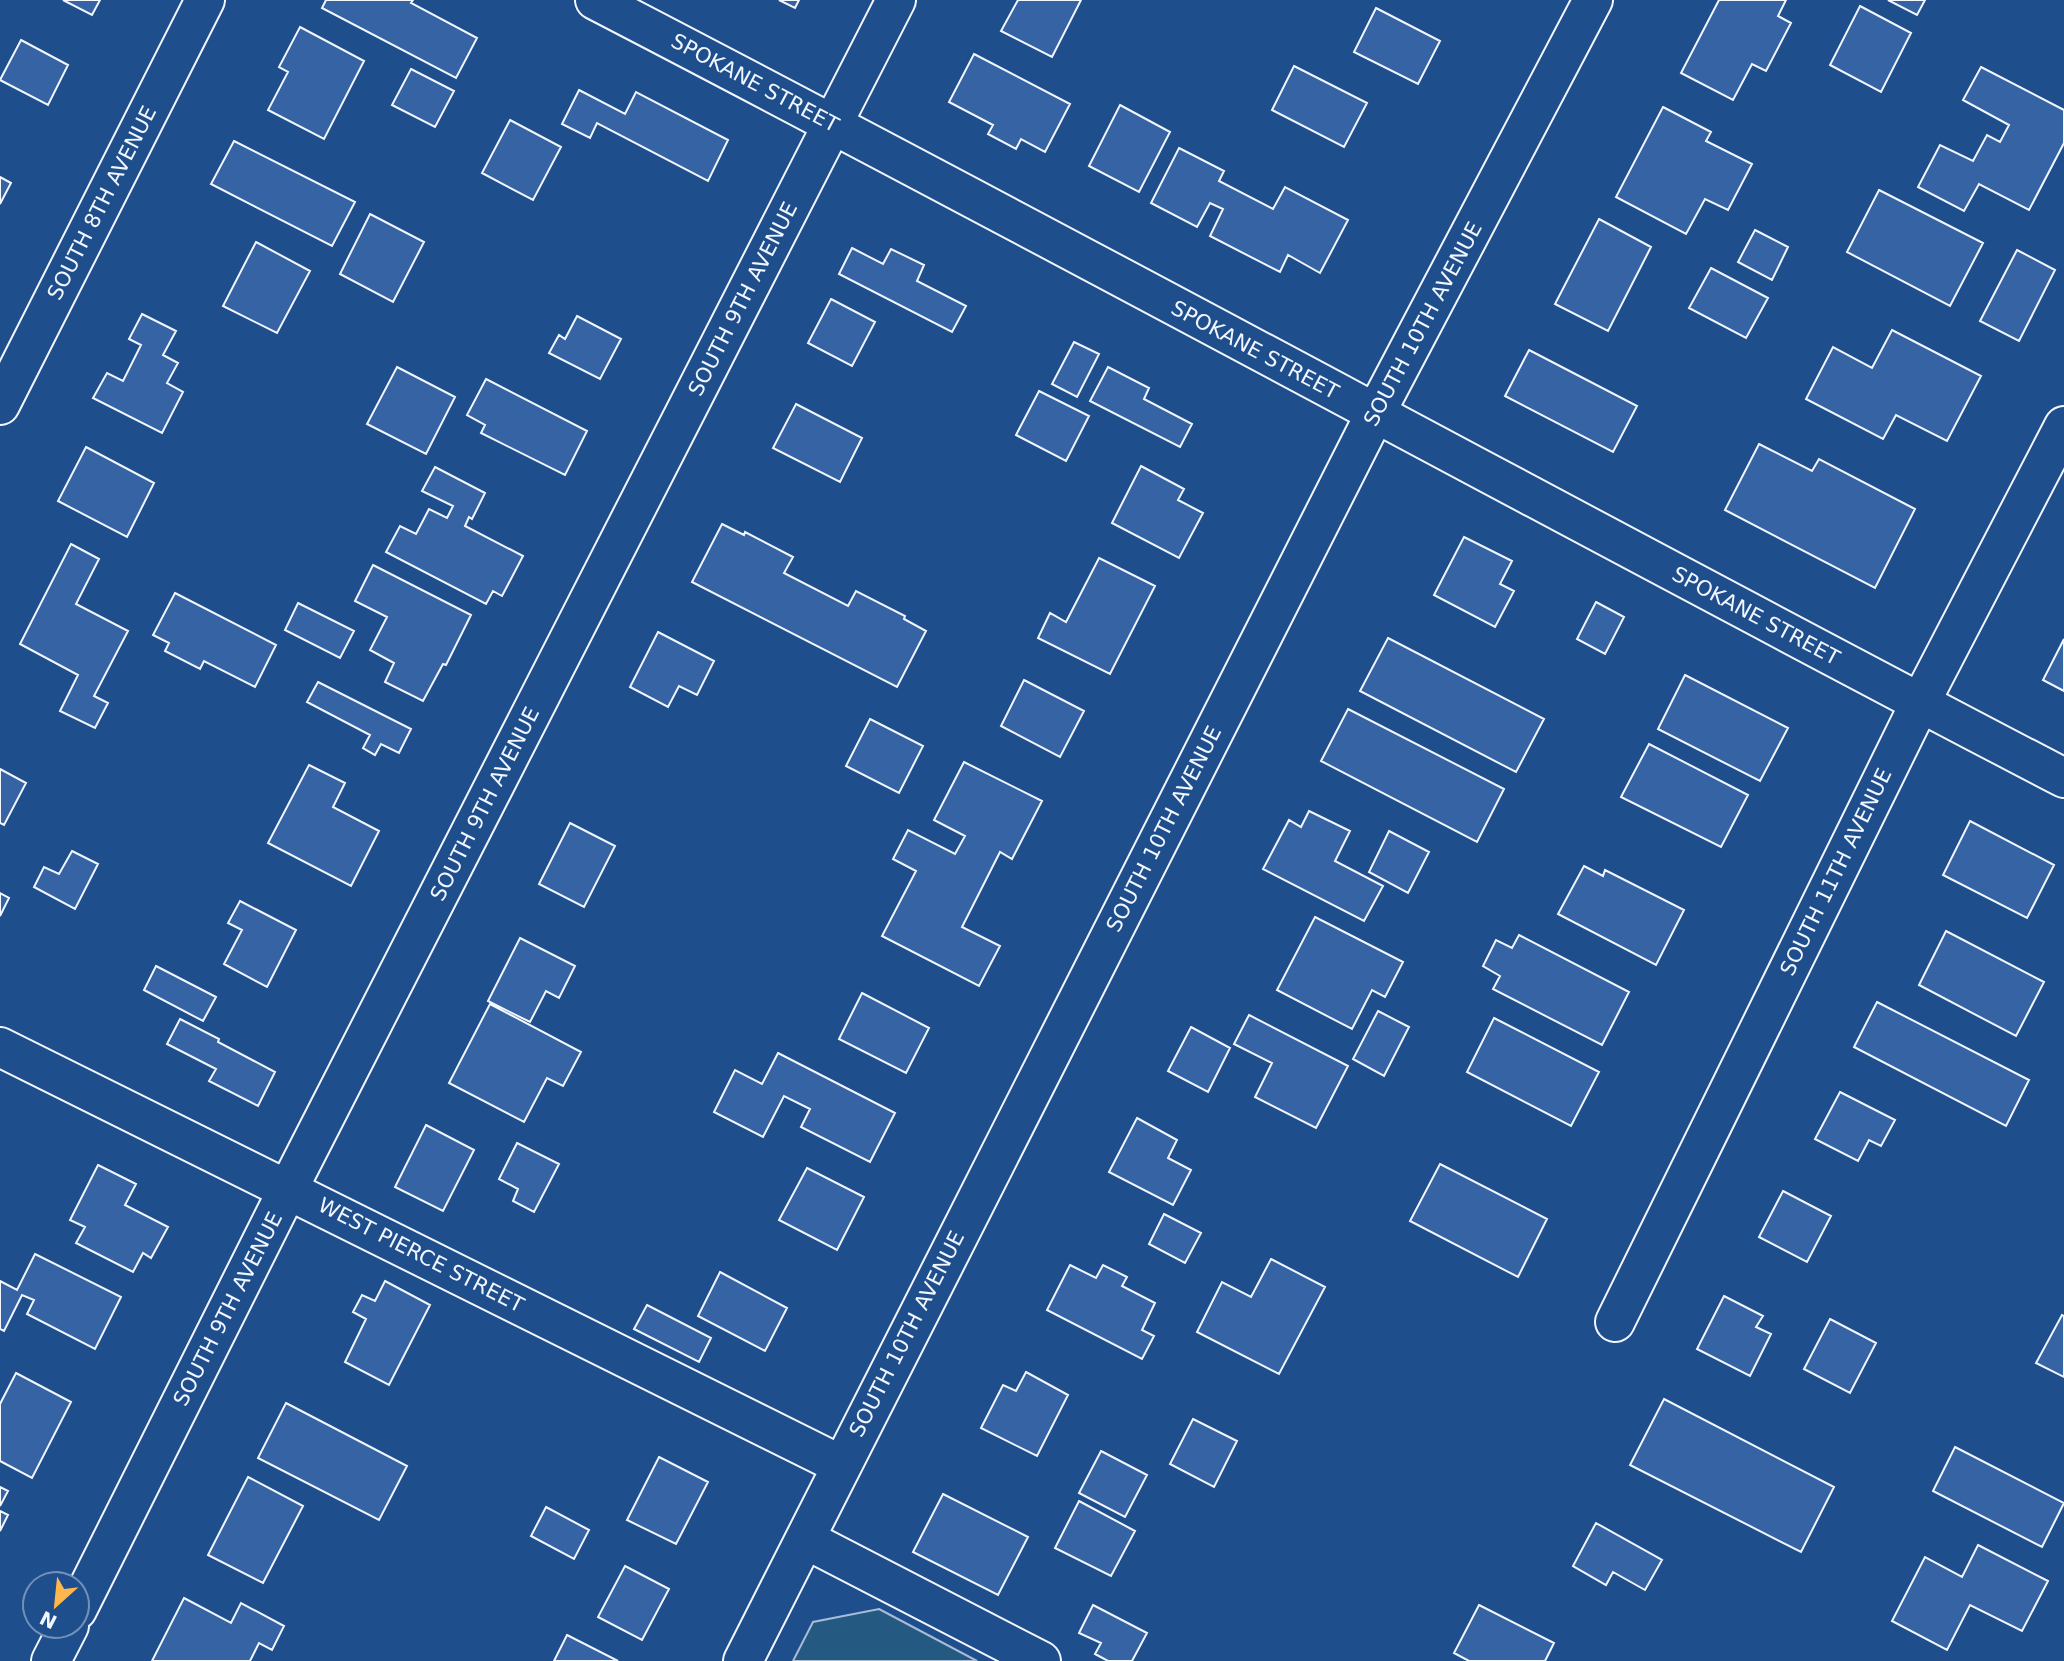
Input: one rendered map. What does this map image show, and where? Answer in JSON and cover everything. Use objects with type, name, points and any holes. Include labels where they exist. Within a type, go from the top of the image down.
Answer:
[{"type":"street","name":"SOUTH 8TH AVENUE","points":[[0,405],[205,0]]},
{"type":"street","name":"SPOKANE STREET","points":[[595,0],[832,123],[2064,778]]},
{"type":"street","name":"SOUTH 9TH AVENUE","points":[[91,1582],[897,0]]},
{"type":"street","name":"SOUTH 10TH AVENUE","points":[[743,1661],[1375,414],[1593,0]]},
{"type":"street","name":"SOUTH 11TH AVENUE","points":[[1615,1322],[1920,703],[2064,426]]},
{"type":"street","name":"WEST PIERCE STREET","points":[[0,1047],[841,1465]]},
{"type":"street","points":[[805,1539],[1041,1661]]},
{"type":"street","points":[[51,1661],[62,1640]]},
{"type":"shaded area","points":[[879,1609],[977,1661],[793,1661],[813,1622]]},
{"type":"building","points":[[63,0],[100,0],[92,15]]},
{"type":"building","points":[[326,0],[413,0],[411,3],[477,38],[456,78],[322,8]]},
{"type":"building","points":[[779,0],[799,0],[795,8]]},
{"type":"building","points":[[1018,0],[1081,0],[1052,57],[1001,31]]},
{"type":"building","points":[[1719,0],[1786,0],[1778,16],[1791,23],[1766,71],[1752,64],[1733,100],[1681,73]]},
{"type":"building","points":[[1888,0],[1925,0],[1917,15]]},
{"type":"building","points":[[1860,6],[1911,33],[1881,92],[1830,65]]},
{"type":"building","points":[[1376,8],[1440,41],[1418,84],[1354,52]]},
{"type":"building","points":[[300,27],[364,61],[324,139],[268,110],[288,72],[279,67]]},
{"type":"building","points":[[21,40],[68,65],[48,105],[0,80]]},
{"type":"building","points":[[974,54],[1070,104],[1045,152],[1021,139],[1016,149],[988,134],[993,125],[949,102]]},
{"type":"building","points":[[1294,66],[1367,103],[1344,147],[1272,110]]},
{"type":"building","points":[[1981,67],[2064,110],[2064,143],[2029,210],[1979,184],[1964,211],[1918,187],[1940,145],[1973,161],[1987,135],[2000,142],[2009,125],[1963,100]]},
{"type":"building","points":[[411,69],[454,91],[435,127],[392,105]]},
{"type":"building","points":[[579,90],[625,114],[636,92],[728,140],[708,181],[597,123],[590,138],[562,124]]},
{"type":"building","points":[[1120,105],[1170,132],[1139,192],[1089,166]]},
{"type":"building","points":[[1663,107],[1711,132],[1706,141],[1752,164],[1728,210],[1705,199],[1686,234],[1616,197]]},
{"type":"building","points":[[510,120],[561,147],[533,200],[482,173]]},
{"type":"building","points":[[234,141],[355,202],[332,246],[211,184]]},
{"type":"building","points":[[1179,148],[1224,171],[1219,181],[1273,209],[1285,187],[1348,220],[1320,273],[1288,255],[1280,272],[1210,236],[1223,209],[1210,203],[1197,227],[1151,203]]},
{"type":"building","points":[[0,177],[11,183],[0,204]]},
{"type":"building","points":[[1879,190],[1983,243],[1950,306],[1847,252]]},
{"type":"building","points":[[370,214],[424,242],[393,302],[340,274]]},
{"type":"building","points":[[1599,219],[1651,247],[1608,331],[1555,304]]},
{"type":"building","points":[[1755,230],[1788,247],[1772,280],[1738,262]]},
{"type":"building","points":[[256,242],[310,271],[277,333],[223,306]]},
{"type":"building","points":[[852,248],[883,264],[891,249],[924,265],[917,281],[966,306],[952,332],[839,274]]},
{"type":"building","points":[[2017,250],[2055,270],[2019,341],[1980,321]]},
{"type":"building","points":[[1711,268],[1768,298],[1746,338],[1689,308]]},
{"type":"building","points":[[831,299],[875,322],[852,366],[808,343]]},
{"type":"building","points":[[142,314],[176,331],[163,355],[178,363],[167,383],[183,392],[162,433],[93,398],[107,373],[123,381],[141,345],[129,339]]},
{"type":"building","points":[[577,316],[621,339],[600,379],[549,353],[559,335],[565,339]]},
{"type":"building","points":[[1892,330],[1981,376],[1947,441],[1896,415],[1883,439],[1806,399],[1833,347],[1872,368]]},
{"type":"building","points":[[1074,342],[1099,354],[1077,397],[1052,384]]},
{"type":"building","points":[[1529,350],[1637,406],[1613,452],[1505,396]]},
{"type":"building","points":[[397,367],[455,397],[426,454],[367,424]]},
{"type":"building","points":[[1108,367],[1149,388],[1144,399],[1192,424],[1180,447],[1090,401]]},
{"type":"building","points":[[486,379],[587,431],[565,475],[481,433],[485,425],[467,415]]},
{"type":"building","points":[[1039,391],[1089,416],[1066,461],[1016,435]]},
{"type":"building","points":[[796,404],[862,438],[840,482],[773,448]]},
{"type":"building","points":[[1759,444],[1812,471],[1819,459],[1915,509],[1875,588],[1725,510]]},
{"type":"building","points":[[86,447],[154,483],[127,537],[58,501]]},
{"type":"building","points":[[1141,466],[1184,489],[1178,500],[1203,513],[1179,558],[1112,523]]},
{"type":"building","points":[[435,467],[485,493],[472,519],[469,517],[465,526],[523,556],[502,596],[493,591],[486,604],[386,552],[400,526],[416,534],[429,509],[447,518],[453,506],[422,491]]},
{"type":"building","points":[[722,524],[744,535],[745,532],[793,557],[784,573],[848,606],[856,591],[905,616],[904,619],[926,631],[897,687],[692,582]]},
{"type":"building","points":[[1464,537],[1512,561],[1500,584],[1514,591],[1495,627],[1434,595]]},
{"type":"building","points":[[71,544],[99,559],[76,604],[128,631],[94,696],[108,703],[95,728],[60,711],[78,675],[20,644]]},
{"type":"building","points":[[1099,558],[1155,586],[1110,674],[1038,638],[1050,613],[1066,622]]},
{"type":"building","points":[[373,565],[471,615],[446,665],[443,664],[423,701],[385,682],[394,663],[370,650],[387,617],[355,601]]},
{"type":"building","points":[[175,593],[276,645],[255,687],[204,661],[200,669],[165,651],[169,643],[153,635]]},
{"type":"building","points":[[1596,602],[1624,617],[1605,654],[1577,639]]},
{"type":"building","points":[[298,603],[354,631],[340,658],[285,630]]},
{"type":"building","points":[[658,632],[714,661],[697,695],[679,686],[668,707],[630,687]]},
{"type":"building","points":[[1388,638],[1544,719],[1516,772],[1360,691]]},
{"type":"building","points":[[2064,639],[2064,691],[2043,680]]},
{"type":"building","points":[[1685,675],[1788,728],[1760,781],[1658,729]]},
{"type":"building","points":[[1024,680],[1084,711],[1060,757],[1001,726]]},
{"type":"building","points":[[318,682],[411,729],[399,753],[381,744],[375,755],[363,748],[370,735],[307,702]]},
{"type":"building","points":[[1348,709],[1504,789],[1477,842],[1321,761]]},
{"type":"building","points":[[870,719],[923,746],[899,793],[846,766]]},
{"type":"building","points":[[1649,744],[1748,795],[1721,847],[1621,797]]},
{"type":"building","points":[[964,762],[1042,801],[1012,859],[1000,852],[962,927],[1000,946],[979,986],[882,936],[916,871],[893,859],[908,830],[955,854],[965,836],[934,820]]},
{"type":"building","points":[[309,765],[345,783],[333,807],[379,831],[351,886],[268,843]]},
{"type":"building","points":[[0,769],[26,783],[4,825],[0,823]]},
{"type":"building","points":[[1309,811],[1350,831],[1335,861],[1383,886],[1364,921],[1263,869],[1289,820],[1301,827]]},
{"type":"building","points":[[1970,821],[2054,865],[2027,918],[1943,875]]},
{"type":"building","points":[[570,823],[615,846],[584,907],[539,884]]},
{"type":"building","points":[[1389,831],[1429,852],[1408,893],[1369,872]]},
{"type":"building","points":[[72,851],[98,864],[75,909],[34,887],[44,867],[59,874]]},
{"type":"building","points":[[1584,866],[1603,876],[1605,870],[1684,910],[1656,965],[1558,914]]},
{"type":"building","points":[[0,893],[9,898],[0,916]]},
{"type":"building","points":[[240,901],[296,930],[267,987],[224,964],[242,930],[228,923]]},
{"type":"building","points":[[1315,917],[1403,962],[1385,997],[1372,990],[1352,1029],[1277,990]]},
{"type":"building","points":[[1946,931],[2044,982],[2016,1036],[1919,985]]},
{"type":"building","points":[[1519,935],[1629,992],[1602,1045],[1493,989],[1500,976],[1483,966],[1496,940],[1512,948]]},
{"type":"building","points":[[520,938],[575,966],[559,998],[546,991],[530,1022],[488,1001]]},
{"type":"building","points":[[156,966],[216,997],[203,1021],[144,990]]},
{"type":"building","points":[[862,993],[929,1028],[906,1073],[839,1039]]},
{"type":"building","points":[[1877,1002],[2029,1080],[2006,1126],[1854,1047]]},
{"type":"building","points":[[490,1004],[581,1052],[563,1086],[547,1078],[524,1122],[449,1083]]},
{"type":"building","points":[[1378,1011],[1409,1027],[1384,1076],[1353,1059]]},
{"type":"building","points":[[1249,1015],[1348,1066],[1316,1128],[1255,1097],[1272,1063],[1234,1044]]},
{"type":"building","points":[[1494,1018],[1599,1072],[1571,1126],[1467,1072]]},
{"type":"building","points":[[180,1019],[275,1072],[258,1106],[209,1081],[216,1069],[167,1044]]},
{"type":"building","points":[[1191,1027],[1230,1048],[1208,1092],[1168,1071]]},
{"type":"building","points":[[778,1053],[895,1113],[870,1162],[801,1127],[810,1109],[784,1096],[763,1137],[714,1112],[735,1070],[762,1084]]},
{"type":"building","points":[[1840,1092],[1895,1120],[1881,1146],[1869,1140],[1858,1161],[1815,1139]]},
{"type":"building","points":[[1137,1118],[1177,1140],[1168,1158],[1191,1170],[1173,1205],[1109,1172]]},
{"type":"building","points":[[426,1125],[474,1150],[443,1211],[395,1187]]},
{"type":"building","points":[[517,1143],[559,1164],[534,1212],[513,1201],[518,1189],[499,1179]]},
{"type":"building","points":[[1440,1164],[1547,1219],[1518,1277],[1410,1221]]},
{"type":"building","points":[[98,1165],[136,1184],[125,1205],[168,1227],[151,1258],[143,1253],[133,1272],[76,1243],[85,1227],[70,1220]]},
{"type":"building","points":[[807,1168],[864,1197],[837,1250],[779,1220]]},
{"type":"building","points":[[1783,1191],[1831,1216],[1807,1262],[1759,1237]]},
{"type":"building","points":[[1164,1214],[1201,1233],[1185,1263],[1149,1244]]},
{"type":"building","points":[[35,1254],[121,1297],[95,1349],[27,1314],[34,1300],[22,1295],[4,1331],[0,1329],[0,1281],[17,1290]]},
{"type":"building","points":[[1271,1259],[1325,1287],[1279,1374],[1197,1332],[1222,1282],[1251,1297]]},
{"type":"building","points":[[1070,1265],[1096,1278],[1103,1265],[1127,1277],[1122,1286],[1155,1303],[1142,1330],[1154,1336],[1142,1359],[1047,1310]]},
{"type":"building","points":[[720,1272],[787,1308],[765,1351],[698,1316]]},
{"type":"building","points":[[385,1281],[430,1305],[389,1385],[345,1362],[366,1319],[353,1312],[362,1295],[375,1301]]},
{"type":"building","points":[[1724,1296],[1763,1316],[1756,1327],[1771,1334],[1750,1376],[1697,1349]]},
{"type":"building","points":[[647,1305],[711,1338],[699,1362],[634,1329]]},
{"type":"building","points":[[2062,1315],[2064,1316],[2064,1377],[2036,1363]]},
{"type":"building","points":[[1830,1319],[1876,1343],[1850,1393],[1804,1369]]},
{"type":"building","points":[[1026,1372],[1068,1395],[1037,1456],[981,1428],[1003,1385],[1016,1391]]},
{"type":"building","points":[[16,1373],[71,1402],[32,1478],[0,1461],[0,1404]]},
{"type":"building","points":[[1664,1399],[1834,1487],[1801,1552],[1630,1465]]},
{"type":"building","points":[[286,1403],[407,1466],[379,1520],[258,1458]]},
{"type":"building","points":[[1193,1419],[1237,1441],[1214,1487],[1170,1464]]},
{"type":"building","points":[[1955,1447],[2064,1503],[2042,1547],[1933,1491]]},
{"type":"building","points":[[1101,1451],[1147,1475],[1125,1517],[1079,1493]]},
{"type":"building","points":[[659,1457],[708,1482],[676,1544],[627,1520]]},
{"type":"building","points":[[248,1477],[303,1506],[263,1583],[208,1555]]},
{"type":"building","points":[[0,1487],[8,1491],[0,1506]]},
{"type":"building","points":[[943,1494],[1028,1537],[998,1595],[913,1552]]},
{"type":"building","points":[[1079,1501],[1135,1531],[1111,1576],[1055,1548]]},
{"type":"building","points":[[546,1507],[589,1530],[574,1559],[531,1536]]},
{"type":"building","points":[[0,1511],[8,1515],[0,1531]]},
{"type":"building","points":[[1596,1523],[1662,1560],[1645,1590],[1613,1572],[1606,1585],[1573,1566]]},
{"type":"building","points":[[1978,1545],[2048,1581],[2022,1631],[1970,1605],[1947,1650],[1892,1621],[1925,1557],[1962,1577]]},
{"type":"building","points":[[625,1566],[669,1589],[642,1640],[598,1617]]},
{"type":"building","points":[[184,1598],[231,1623],[241,1603],[284,1626],[272,1650],[259,1643],[250,1661],[152,1661]]},
{"type":"building","points":[[1093,1605],[1147,1633],[1132,1661],[1108,1661],[1095,1654],[1101,1643],[1079,1633]]},
{"type":"building","points":[[1479,1605],[1554,1643],[1545,1661],[1469,1661],[1454,1653]]},
{"type":"building","points":[[567,1635],[618,1661],[554,1661]]}]
